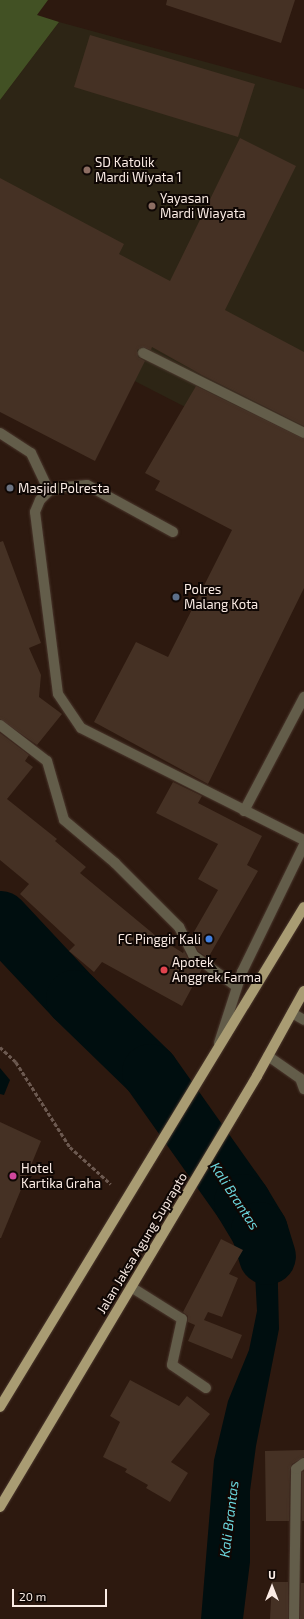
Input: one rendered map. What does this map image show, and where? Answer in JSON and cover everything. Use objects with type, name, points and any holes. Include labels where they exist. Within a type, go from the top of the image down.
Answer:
[{"type":"main road","points":[[0,1407],[218,1045],[304,907]]},
{"type":"main road","name":"Jalan Jaksa Agung Suprapto","points":[[0,1507],[257,1076],[304,991]]},
{"type":"street","points":[[143,353],[304,433]]},
{"type":"street","points":[[0,433],[31,453],[49,491]]},
{"type":"street","points":[[174,532],[87,485],[62,487],[49,491],[40,500],[35,512],[58,694],[81,728],[304,840]]},
{"type":"street","points":[[244,811],[304,697]]},
{"type":"street","points":[[0,725],[47,761],[64,820],[115,863],[179,926],[193,955],[237,987]]},
{"type":"street","points":[[218,1045],[242,972],[304,845]]},
{"type":"street","points":[[292,1013],[304,1020]]},
{"type":"street","points":[[268,1056],[300,1078],[304,1090]]},
{"type":"street","points":[[131,1287],[182,1319],[172,1366],[206,1388]]},
{"type":"street","points":[[294,1619],[296,1469],[304,1463]]},
{"type":"path","points":[[0,1047],[16,1062],[70,1146],[129,1194]]},
{"type":"shaded area","name":"Yayasan Mardi Wiayata","points":[[59,22],[304,89],[304,468],[0,312],[0,100]]},
{"type":"green space","points":[[0,0],[48,0],[37,15],[59,22],[0,100]]},
{"type":"water","points":[[0,1068],[10,1080],[4,1095],[0,1094]]},
{"type":"water","points":[[240,1167],[277,1245],[279,1329],[256,1446],[250,1491],[250,1562],[243,1619],[201,1619],[214,1460],[228,1401],[249,1350],[257,1311],[254,1256],[222,1204]]},
{"type":"building","points":[[167,0],[295,0],[281,43],[166,5]]},
{"type":"building","points":[[90,35],[255,84],[238,137],[74,87]]},
{"type":"building","points":[[240,138],[296,166],[225,310],[304,352],[304,426],[202,375],[152,347],[151,350],[142,347],[137,350],[138,357],[145,361],[95,461],[0,412],[0,178],[124,244],[119,254],[170,281]]},
{"type":"building","points":[[196,386],[304,439],[304,588],[208,784],[94,722],[136,642],[168,657],[232,530],[155,490],[160,481],[145,473]]},
{"type":"building","points":[[3,541],[41,643],[29,648],[41,675],[39,697],[62,714],[37,745],[0,719],[0,542]]},
{"type":"building","points":[[0,733],[29,755],[25,761],[33,767],[7,799],[57,839],[55,841],[86,867],[80,873],[156,936],[183,953],[184,951],[189,960],[202,969],[182,1006],[102,962],[94,972],[69,951],[75,945],[20,894],[29,884],[0,860]]},
{"type":"building","points":[[173,782],[202,796],[198,803],[262,836],[247,865],[258,871],[208,958],[198,951],[191,937],[218,890],[198,879],[218,844],[156,813]]},
{"type":"building","name":"Hotel Kartika Graha","points":[[0,1122],[41,1141],[1,1238],[0,1238]]},
{"type":"building","points":[[221,1239],[243,1250],[229,1274],[238,1278],[222,1317],[208,1312],[204,1320],[242,1335],[232,1359],[188,1341],[195,1325],[188,1322],[188,1316],[183,1312]]},
{"type":"building","points":[[130,1380],[179,1406],[187,1396],[210,1414],[171,1462],[188,1473],[170,1502],[146,1488],[148,1485],[125,1472],[127,1469],[103,1457],[120,1422],[110,1416]]},
{"type":"building","points":[[304,1450],[304,1457],[292,1464],[290,1469],[289,1521],[266,1521],[265,1451]]},
{"type":"building","points":[[304,1471],[304,1521],[302,1521],[302,1472]]},
{"type":"building","points":[[272,1582],[288,1582],[288,1619],[270,1619]]},
{"type":"building","points":[[301,1583],[304,1583],[304,1619],[300,1619]]},
{"type":"waterway","name":"Kali Brantas","points":[[0,919],[74,998],[150,1072],[242,1202],[259,1230],[267,1256]]},
{"type":"place","name":"SD Katolik Mardi Wiyata 1","points":[[87,170]]},
{"type":"place","name":"Yayasan Mardi Wiayata","points":[[152,206]]},
{"type":"place","name":"Masjid Polresta","points":[[10,488]]},
{"type":"place","name":"Polres Malang Kota","points":[[176,597]]},
{"type":"place","name":"FC Pinggir Kali","points":[[209,939]]},
{"type":"place","name":"Apotek Anggrek Farma","points":[[164,970]]},
{"type":"place","name":"Hotel Kartika Graha","points":[[13,1176]]}]
